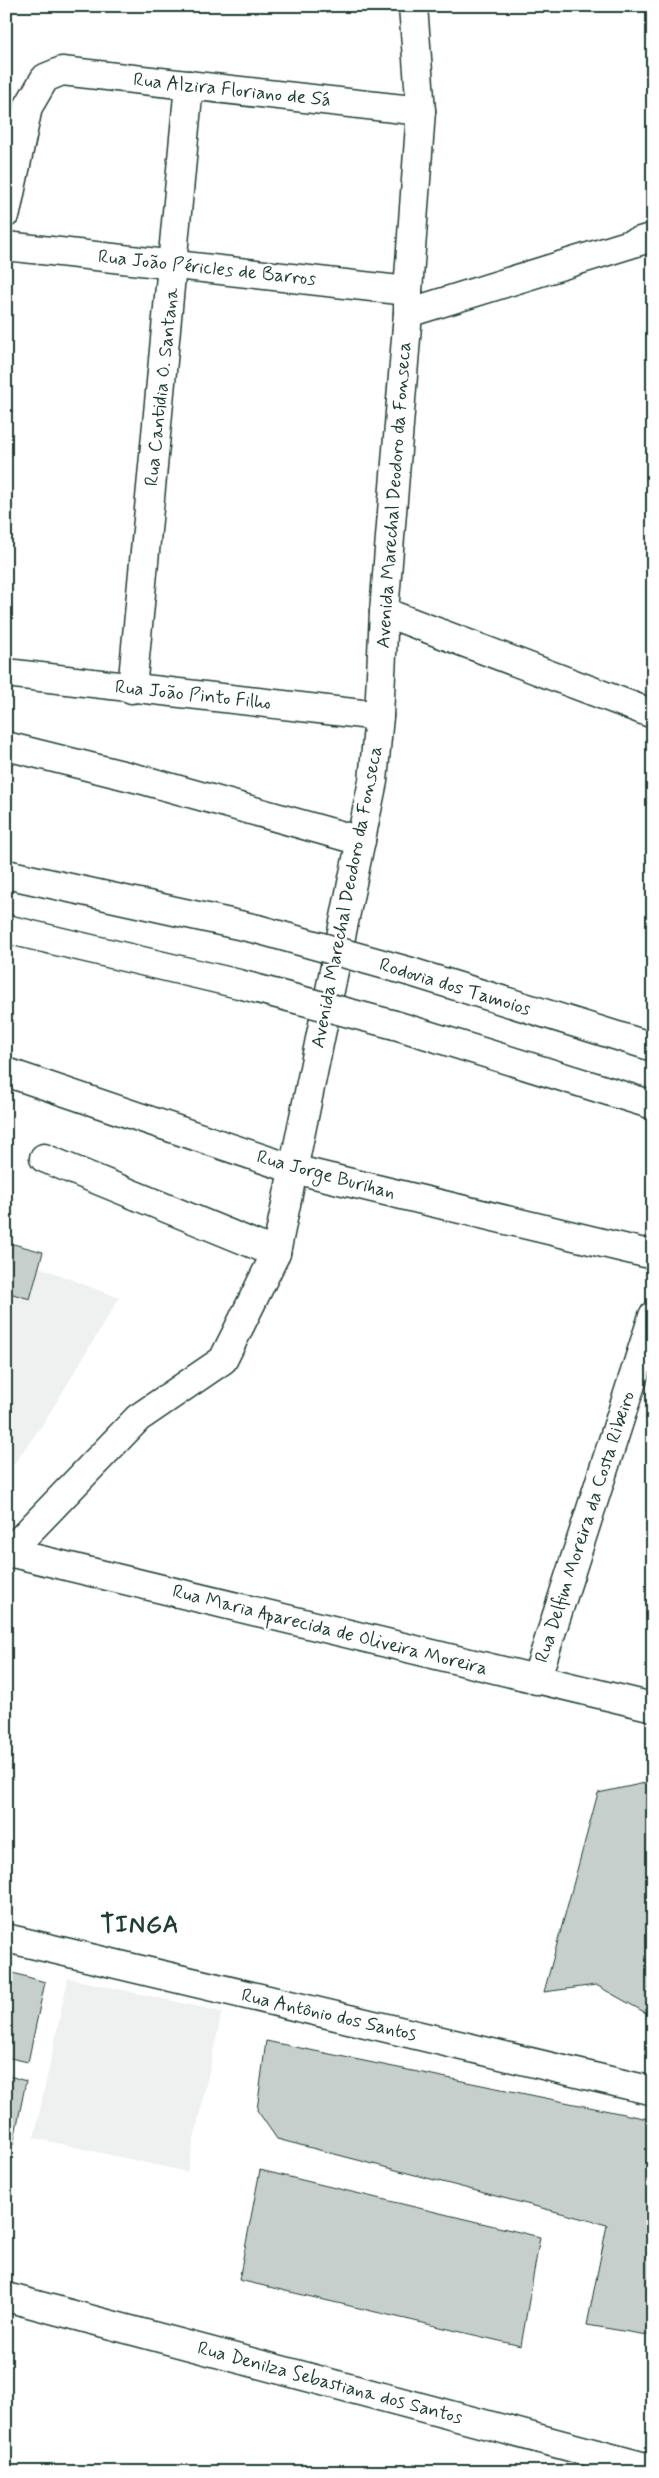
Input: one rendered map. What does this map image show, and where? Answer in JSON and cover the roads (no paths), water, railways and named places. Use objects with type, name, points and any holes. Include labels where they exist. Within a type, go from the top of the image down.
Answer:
[{"type":"main road","name":"Avenida Marechal Deodoro da Fonseca","points":[[7,1553],[138,1418],[223,1360],[276,1253],[373,781],[421,111],[413,6]]},
{"type":"main road","name":"Rua Alzira Floriano de Sá","points":[[6,213],[28,107],[45,78],[62,71],[421,111]]},
{"type":"main road","name":"Rua Cantidia O. Santana","points":[[132,689],[174,264],[189,85]]},
{"type":"main road","points":[[408,302],[653,237]]},
{"type":"main road","name":"Rua João Péricles de Barros","points":[[6,246],[174,264],[408,302]]},
{"type":"main road","points":[[384,612],[653,714]]},
{"type":"main road","name":"Rua João Pinto Filho","points":[[6,673],[379,716]]},
{"type":"main road","points":[[6,746],[147,781],[361,841]]},
{"type":"main road","name":"Rodovia dos Tamoios","points":[[6,874],[257,929],[411,972],[653,1047]]},
{"type":"main road","points":[[6,929],[239,984],[396,1025],[653,1105]]},
{"type":"main road","name":"Rua Jorge Burihan","points":[[6,1072],[293,1169],[653,1255]]},
{"type":"main road","points":[[44,1158],[276,1253]]},
{"type":"main road","name":"Rua Delfim Moreira da Costa Ribeiro","points":[[536,1680],[653,1316]]},
{"type":"main road","name":"Rua Maria Aparecida de Oliveira Moreira","points":[[7,1553],[653,1707]]},
{"type":"main road","name":"Rua Antônio dos Santos","points":[[6,1938],[653,2091]]},
{"type":"main road","name":"Rua Denilza Sebastiana dos Santos","points":[[6,2297],[653,2469]]},
{"type":"district","name":"TINGA","points":[[140,1925]]}]
